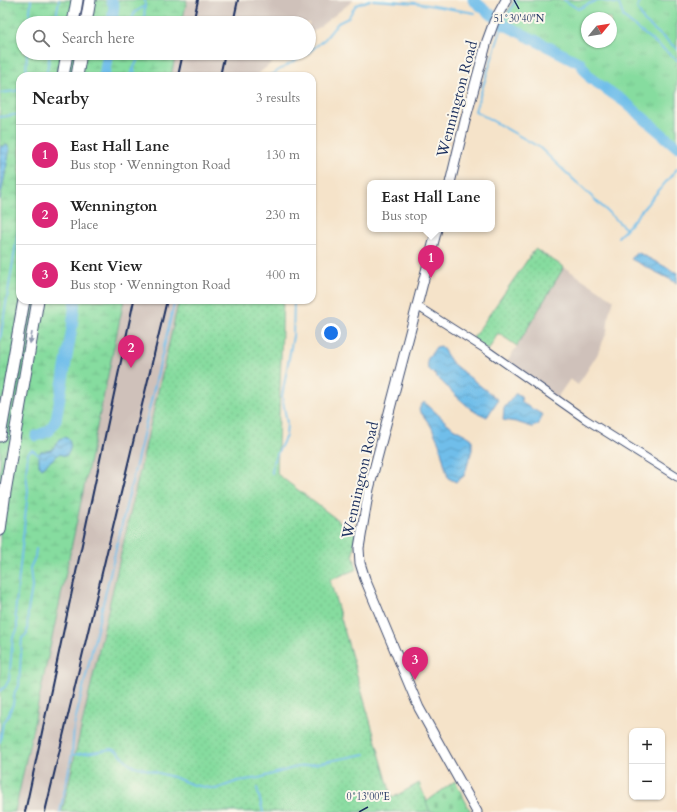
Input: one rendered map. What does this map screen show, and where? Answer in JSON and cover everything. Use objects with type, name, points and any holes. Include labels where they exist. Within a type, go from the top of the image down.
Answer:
[{"type":"highway","points":[[74,16],[77,0]]},
{"type":"highway","points":[[87,16],[90,0]]},
{"type":"highway","points":[[64,72],[66,60]]},
{"type":"highway","points":[[78,72],[80,60]]},
{"type":"highway","points":[[0,436],[23,304]]},
{"type":"highway","points":[[0,530],[5,492],[37,304]]},
{"type":"main road","name":"Wennington Road","points":[[451,180],[487,41],[494,22],[506,0]]},
{"type":"main road","name":"Wennington Road","points":[[436,232],[369,489],[362,526],[359,556],[365,579],[420,708],[477,812]]},
{"type":"street","points":[[417,306],[488,351],[585,419],[677,477]]},
{"type":"shaded area","points":[[187,0],[354,0],[316,30],[316,16],[184,16]]},
{"type":"shaded area","points":[[174,60],[276,60],[260,72],[172,72]]},
{"type":"shaded area","points":[[564,267],[614,300],[609,313],[607,332],[597,355],[578,385],[570,379],[556,399],[506,364]]},
{"type":"shaded area","points":[[123,304],[178,304],[62,812],[15,812]]},
{"type":"green space","points":[[0,0],[187,0],[184,16],[16,16],[16,60],[174,60],[172,72],[16,72],[16,304],[123,304],[15,812],[0,812]]},
{"type":"green space","points":[[514,0],[677,0],[677,147],[643,117],[602,85],[590,78],[580,63],[500,25]]},
{"type":"green space","points":[[535,249],[564,267],[517,346],[498,333],[488,351],[473,338]]},
{"type":"green space","points":[[178,304],[283,304],[277,474],[356,534],[353,554],[357,569],[330,580],[392,798],[419,783],[431,812],[62,812]]},
{"type":"green space","points":[[455,781],[471,812],[430,812],[426,802]]},
{"type":"water","points":[[7,145],[10,149],[0,200],[0,147]]},
{"type":"water","points":[[637,252],[677,273],[677,283],[631,259]]},
{"type":"water","points":[[441,346],[453,364],[498,400],[487,417],[472,410],[428,368],[427,360],[436,347]]},
{"type":"water","points":[[516,393],[521,396],[522,403],[543,415],[538,425],[532,427],[503,420],[504,408]]},
{"type":"water","points":[[424,402],[453,428],[472,439],[472,450],[464,476],[456,482],[448,478],[439,443],[431,426],[419,410]]},
{"type":"water","points":[[64,437],[69,439],[70,443],[70,450],[68,454],[66,456],[59,454],[42,468],[39,466],[40,452],[52,450],[60,439]]},
{"type":"waterway","points":[[30,16],[31,0]]},
{"type":"waterway","points":[[56,16],[59,0]]},
{"type":"waterway","points":[[111,0],[114,5],[113,16]]},
{"type":"waterway","points":[[144,16],[145,0]]},
{"type":"waterway","points":[[316,46],[325,39],[338,23],[348,18],[356,5],[370,0]]},
{"type":"waterway","points":[[373,0],[416,3],[475,13]]},
{"type":"waterway","points":[[473,0],[503,24],[580,63],[590,78],[626,103],[677,147]]},
{"type":"waterway","points":[[516,0],[503,24],[475,111],[539,147],[626,229]]},
{"type":"waterway","points":[[564,0],[578,9],[597,0]]},
{"type":"waterway","points":[[599,0],[619,4],[624,18],[677,60]]},
{"type":"waterway","points":[[644,0],[640,2],[637,8],[644,21],[677,49]]},
{"type":"waterway","points":[[133,16],[135,12],[145,6]]},
{"type":"waterway","points":[[26,72],[27,60]]},
{"type":"waterway","points":[[47,72],[49,60]]},
{"type":"waterway","points":[[105,72],[107,60]]},
{"type":"waterway","points":[[132,72],[138,60]]},
{"type":"waterway","points":[[276,72],[296,60]]},
{"type":"waterway","points":[[0,93],[16,91]]},
{"type":"waterway","points":[[0,117],[16,115]]},
{"type":"waterway","points":[[618,237],[677,169]]},
{"type":"waterway","points":[[0,340],[16,244]]},
{"type":"waterway","points":[[36,436],[49,431],[56,420],[72,328],[75,304]]},
{"type":"waterway","points":[[60,812],[72,755],[74,726],[174,304]]},
{"type":"waterway","points":[[272,473],[273,462],[286,436],[287,423],[282,396],[293,336],[294,304]]},
{"type":"waterway","points":[[0,691],[5,687],[9,680],[13,637],[17,631],[15,614],[28,491],[26,473],[28,453],[32,450],[39,455]]},
{"type":"waterway","points":[[0,742],[3,723],[7,718],[13,704],[15,691],[19,686],[22,638],[27,634],[28,611],[32,587],[30,568],[35,557],[36,549]]},
{"type":"waterway","points":[[72,755],[112,749],[117,751],[131,765],[176,778],[193,785],[216,789],[238,781],[259,778],[293,768],[365,754]]},
{"type":"waterway","points":[[257,788],[263,812]]},
{"type":"railway","points":[[195,16],[198,0]]},
{"type":"railway","points":[[235,16],[238,0]]},
{"type":"railway","points":[[179,72],[181,60]]},
{"type":"railway","points":[[221,72],[223,60]]},
{"type":"railway","points":[[25,812],[133,304]]},
{"type":"railway","points":[[45,812],[166,304]]},
{"type":"place","name":"East Hall Lane","points":[[431,278]]},
{"type":"place","name":"Wennington","points":[[131,368]]},
{"type":"place","name":"Kent View","points":[[415,680]]}]
